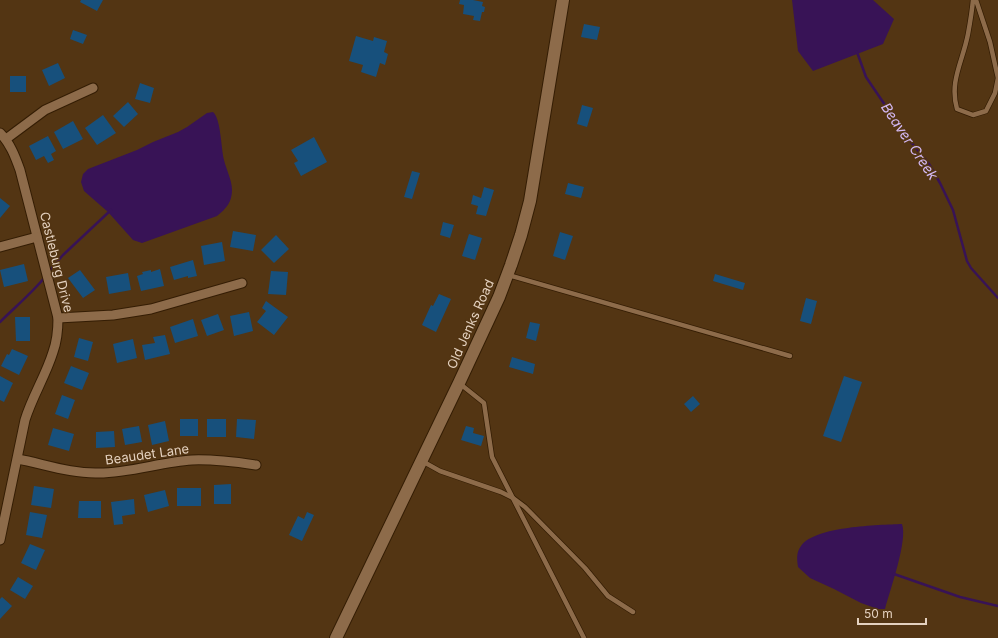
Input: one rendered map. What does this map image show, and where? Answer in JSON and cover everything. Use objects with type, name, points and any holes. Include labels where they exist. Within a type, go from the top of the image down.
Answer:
[{"type":"street","name":"Old Jenks Road","points":[[336,638],[459,383],[508,275],[530,201],[563,0]]},
{"type":"street","points":[[3,136],[45,110],[93,88]]},
{"type":"street","name":"Castleburg Drive","points":[[0,540],[30,406],[54,351],[58,318],[20,170],[14,152],[3,136]]},
{"type":"street","points":[[0,247],[37,236]]},
{"type":"street","points":[[58,318],[113,315],[151,309],[242,283]]},
{"type":"street","name":"Beaudet Lane","points":[[18,459],[72,471],[98,474],[113,473],[192,460],[216,460],[256,465]]},
{"type":"lane","points":[[975,0],[990,42],[998,78],[995,93],[986,111],[973,115],[957,109],[954,100],[954,83],[968,34],[975,0]]},
{"type":"lane","points":[[508,275],[790,356]]},
{"type":"lane","points":[[459,383],[484,403],[492,457],[584,638]]},
{"type":"lane","points":[[421,461],[440,472],[501,492],[513,498],[525,507],[585,568],[608,596],[633,612]]},
{"type":"shaded area","points":[[792,0],[873,0],[894,19],[883,44],[813,71],[798,51]]},
{"type":"shaded area","points":[[213,112],[218,121],[224,160],[232,190],[228,205],[217,216],[142,243],[133,240],[108,212],[84,191],[81,182],[83,174],[88,169],[178,132],[207,113]]},
{"type":"shaded area","points":[[902,524],[903,541],[901,553],[885,609],[878,609],[861,603],[810,578],[798,567],[797,559],[799,549],[808,539],[819,534],[864,526]]},
{"type":"building","points":[[81,0],[103,0],[97,11],[80,2]]},
{"type":"building","points":[[460,0],[483,2],[482,6],[485,7],[480,21],[473,20],[474,16],[463,14],[464,5],[459,4]]},
{"type":"building","points":[[584,24],[600,27],[597,40],[581,37]]},
{"type":"building","points":[[73,30],[87,35],[83,44],[70,39]]},
{"type":"building","points":[[356,36],[373,41],[374,37],[387,41],[384,52],[388,54],[385,65],[380,63],[376,77],[361,72],[363,65],[349,61]]},
{"type":"building","points":[[58,63],[65,78],[49,86],[42,70]]},
{"type":"building","points":[[10,76],[26,76],[26,92],[10,92]]},
{"type":"building","points":[[140,83],[154,88],[150,103],[135,99]]},
{"type":"building","points":[[128,102],[138,114],[124,127],[113,116]]},
{"type":"building","points":[[582,105],[593,108],[587,127],[577,124]]},
{"type":"building","points":[[103,115],[116,133],[97,145],[85,128]]},
{"type":"building","points":[[73,121],[83,139],[63,149],[54,132]]},
{"type":"building","points":[[48,136],[56,151],[51,154],[54,160],[48,163],[44,156],[36,160],[29,146]]},
{"type":"building","points":[[314,137],[327,162],[301,176],[294,163],[298,161],[291,150]]},
{"type":"building","points":[[412,171],[420,173],[412,199],[404,197]]},
{"type":"building","points":[[568,183],[584,187],[581,198],[565,194]]},
{"type":"building","points":[[484,187],[494,190],[486,216],[476,214],[478,206],[471,204],[473,195],[481,198]]},
{"type":"building","points":[[0,198],[10,206],[0,218]]},
{"type":"building","points":[[443,222],[454,225],[450,238],[440,235]]},
{"type":"building","points":[[233,231],[256,235],[253,251],[230,247]]},
{"type":"building","points":[[560,232],[573,236],[565,260],[553,256]]},
{"type":"building","points":[[469,234],[482,238],[475,260],[462,256]]},
{"type":"building","points":[[276,235],[289,249],[274,263],[261,250]]},
{"type":"building","points":[[222,242],[225,261],[204,265],[201,246]]},
{"type":"building","points":[[193,260],[197,276],[188,278],[188,276],[174,280],[170,267]]},
{"type":"building","points":[[24,264],[28,281],[4,287],[0,270]]},
{"type":"building","points":[[160,269],[164,286],[141,291],[137,276],[143,274],[142,272],[151,270],[151,272]]},
{"type":"building","points":[[80,270],[95,290],[83,298],[68,278]]},
{"type":"building","points":[[271,271],[288,272],[286,295],[268,294]]},
{"type":"building","points":[[128,273],[131,290],[109,294],[106,277]]},
{"type":"building","points":[[715,274],[745,283],[743,290],[713,281]]},
{"type":"building","points":[[439,294],[451,299],[436,332],[422,325],[431,305],[433,306]]},
{"type":"building","points":[[806,298],[817,301],[811,324],[800,321]]},
{"type":"building","points":[[266,301],[288,317],[274,335],[257,322],[266,311],[262,308]]},
{"type":"building","points":[[249,312],[253,331],[234,336],[230,316]]},
{"type":"building","points":[[218,314],[224,330],[207,336],[201,320]]},
{"type":"building","points":[[15,317],[30,317],[30,341],[16,341]]},
{"type":"building","points":[[193,319],[198,336],[175,343],[170,327]]},
{"type":"building","points":[[530,322],[540,324],[536,341],[526,338]]},
{"type":"building","points":[[165,335],[170,354],[145,360],[142,345],[155,343],[153,337]]},
{"type":"building","points":[[79,338],[93,342],[88,361],[74,357]]},
{"type":"building","points":[[133,339],[137,358],[117,363],[113,344]]},
{"type":"building","points":[[12,349],[28,356],[19,375],[1,366],[7,354],[9,355]]},
{"type":"building","points":[[512,357],[535,364],[533,374],[509,367]]},
{"type":"building","points":[[71,366],[89,373],[82,390],[64,383]]},
{"type":"building","points":[[0,376],[13,383],[4,402],[0,400]]},
{"type":"building","points":[[844,376],[862,382],[841,442],[823,436]]},
{"type":"building","points":[[62,395],[75,400],[68,419],[55,414]]},
{"type":"building","points":[[693,396],[700,404],[691,412],[684,404]]},
{"type":"building","points":[[180,419],[198,419],[198,436],[180,436]]},
{"type":"building","points":[[207,419],[226,419],[226,437],[207,437]]},
{"type":"building","points":[[237,419],[256,420],[254,439],[236,437]]},
{"type":"building","points":[[165,421],[169,441],[152,445],[148,425]]},
{"type":"building","points":[[139,426],[142,442],[125,445],[122,429]]},
{"type":"building","points":[[466,426],[474,428],[473,433],[484,436],[481,446],[461,440]]},
{"type":"building","points":[[53,428],[74,434],[69,451],[48,445]]},
{"type":"building","points":[[114,431],[115,447],[96,448],[96,432]]},
{"type":"building","points":[[231,484],[231,504],[214,504],[214,485]]},
{"type":"building","points":[[34,486],[54,489],[51,508],[31,505]]},
{"type":"building","points":[[177,488],[201,488],[201,506],[177,506]]},
{"type":"building","points":[[165,490],[169,506],[148,512],[144,495]]},
{"type":"building","points":[[134,499],[135,514],[122,516],[123,524],[114,525],[111,502]]},
{"type":"building","points":[[79,501],[101,501],[101,518],[78,518]]},
{"type":"building","points":[[30,512],[47,515],[42,538],[26,535]]},
{"type":"building","points":[[307,512],[314,515],[302,541],[289,535],[298,516],[304,519]]},
{"type":"building","points":[[30,544],[45,550],[36,570],[21,563]]},
{"type":"building","points":[[18,577],[33,586],[25,599],[10,590]]},
{"type":"building","points":[[2,597],[12,606],[0,619],[0,599]]},
{"type":"waterway","name":"Beaver Creek","points":[[857,52],[866,77],[906,136],[929,164],[940,183],[953,210],[967,261],[971,268],[998,298]]},
{"type":"waterway","points":[[49,271],[63,255],[111,210]]},
{"type":"waterway","points":[[0,322],[45,277]]},
{"type":"waterway","points":[[894,574],[960,597],[998,606]]}]
